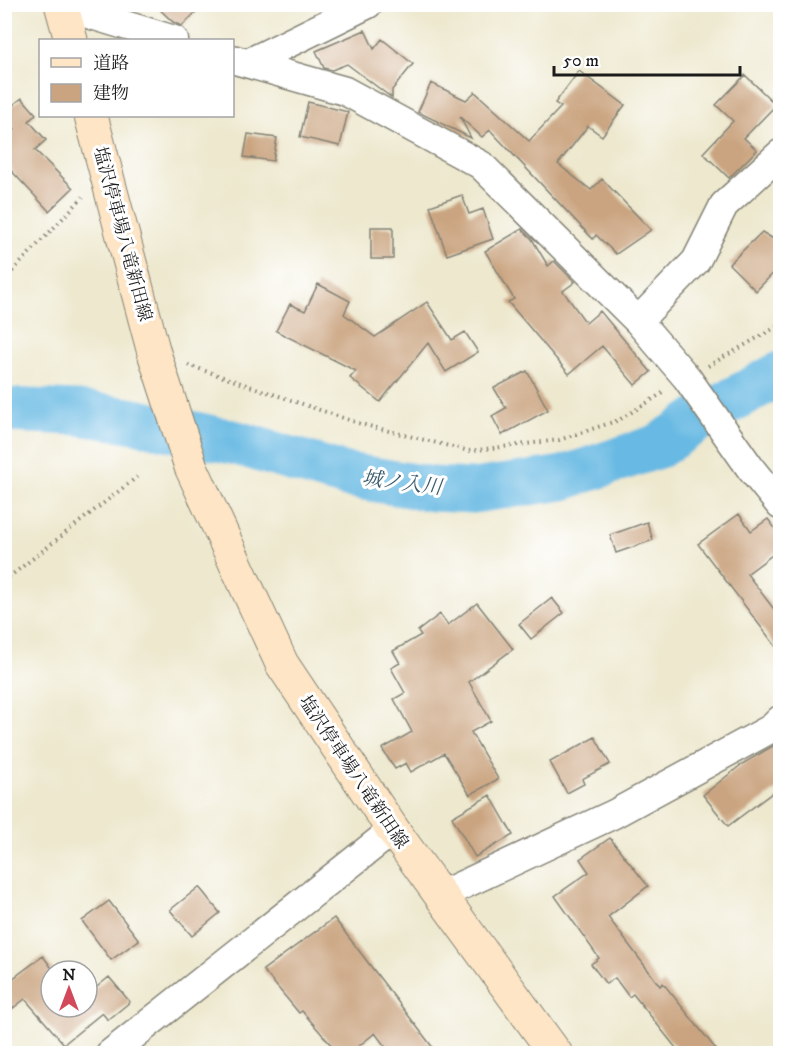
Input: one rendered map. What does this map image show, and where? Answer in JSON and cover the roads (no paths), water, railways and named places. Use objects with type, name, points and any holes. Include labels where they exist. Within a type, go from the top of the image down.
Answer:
[{"type":"main road","points":[[61,5],[71,39]]},
{"type":"main road","name":"塩沢停車場八竜新田線","points":[[91,117],[154,353],[191,467],[282,664],[393,831],[556,1053]]},
{"type":"street","points":[[240,61],[368,4]]},
{"type":"street","points":[[61,5],[171,39]]},
{"type":"street","points":[[240,61],[345,91],[482,165],[638,321],[687,378],[780,505]]},
{"type":"street","points":[[638,321],[696,261],[724,205],[780,154]]},
{"type":"street","points":[[439,896],[615,814],[772,728],[780,720]]},
{"type":"street","points":[[110,1053],[393,831]]},
{"type":"waterway","name":"城ノ入川","points":[[4,410],[78,413],[129,420],[237,443],[346,475],[433,489],[473,491],[563,478],[659,446],[708,413],[780,374]]}]
